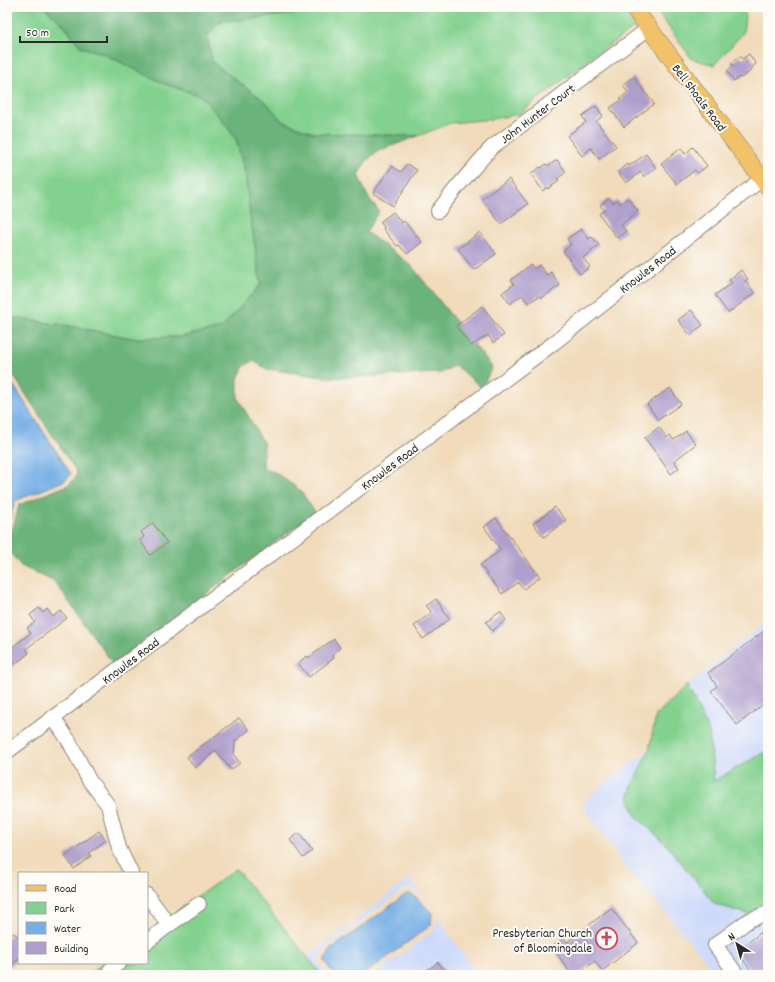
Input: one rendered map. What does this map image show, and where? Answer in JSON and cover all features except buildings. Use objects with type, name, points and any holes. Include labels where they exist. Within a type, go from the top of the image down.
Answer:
[{"type":"main road","name":"Bell Shoals Road","points":[[633,7],[766,180]]},
{"type":"street","name":"John Hunter Court","points":[[438,211],[490,148],[649,28]]},
{"type":"street","name":"Knowles Road","points":[[7,752],[555,342],[766,180]]},
{"type":"street","points":[[53,717],[69,741],[89,780],[108,805],[119,848],[131,872]]},
{"type":"street","points":[[148,896],[169,925]]},
{"type":"street","points":[[148,941],[199,904]]},
{"type":"street","points":[[737,975],[715,945],[749,920],[768,913]]},
{"type":"shaded area","points":[[768,620],[768,750],[714,781],[709,732],[687,685]]},
{"type":"shaded area","points":[[649,750],[632,785],[628,799],[636,816],[665,843],[715,904],[751,915],[768,901],[768,975],[718,975],[617,856],[616,851],[582,806],[594,792]]},
{"type":"shaded area","points":[[410,878],[424,899],[410,888],[406,888],[327,946],[318,960],[327,975],[322,975],[308,957]]},
{"type":"shaded area","points":[[437,917],[478,975],[373,975],[434,930]]},
{"type":"green space","points":[[7,7],[44,7],[63,24],[81,47],[102,53],[165,84],[201,96],[236,139],[245,173],[261,284],[222,328],[180,337],[131,338],[64,325],[7,317]]},
{"type":"green space","points":[[44,7],[342,7],[219,22],[207,36],[212,62],[267,103],[282,121],[313,133],[418,136],[378,151],[367,160],[358,175],[368,197],[379,211],[366,232],[411,265],[492,367],[482,388],[455,365],[441,373],[330,378],[267,369],[253,361],[244,366],[238,378],[238,398],[264,444],[263,467],[276,473],[300,490],[315,512],[113,664],[55,582],[21,566],[7,549],[7,534],[12,531],[19,505],[68,485],[77,475],[76,471],[7,366],[7,317],[64,325],[131,338],[180,337],[222,328],[261,284],[245,173],[236,139],[221,119],[201,96],[165,84],[102,53],[81,47],[63,24]]},
{"type":"green space","points":[[342,7],[622,7],[637,26],[595,55],[519,114],[492,119],[451,123],[418,136],[314,133],[282,121],[267,103],[212,62],[207,36],[219,22]]},
{"type":"green space","points":[[654,7],[746,7],[743,33],[714,65],[692,59]]},
{"type":"green space","points":[[687,685],[709,732],[714,781],[768,750],[768,901],[751,915],[715,904],[665,843],[636,816],[628,799],[632,785],[649,750],[656,715]]},
{"type":"green space","points":[[236,869],[322,975],[87,975],[103,964],[148,964],[148,931]]},
{"type":"water","points":[[7,375],[71,474],[66,480],[15,501],[7,528]]},
{"type":"water","points":[[408,893],[417,898],[432,913],[431,925],[363,975],[334,975],[324,960],[331,949]]},
{"type":"place","name":"Presbyterian Church of Bloomingdale","points":[[607,939]]}]
